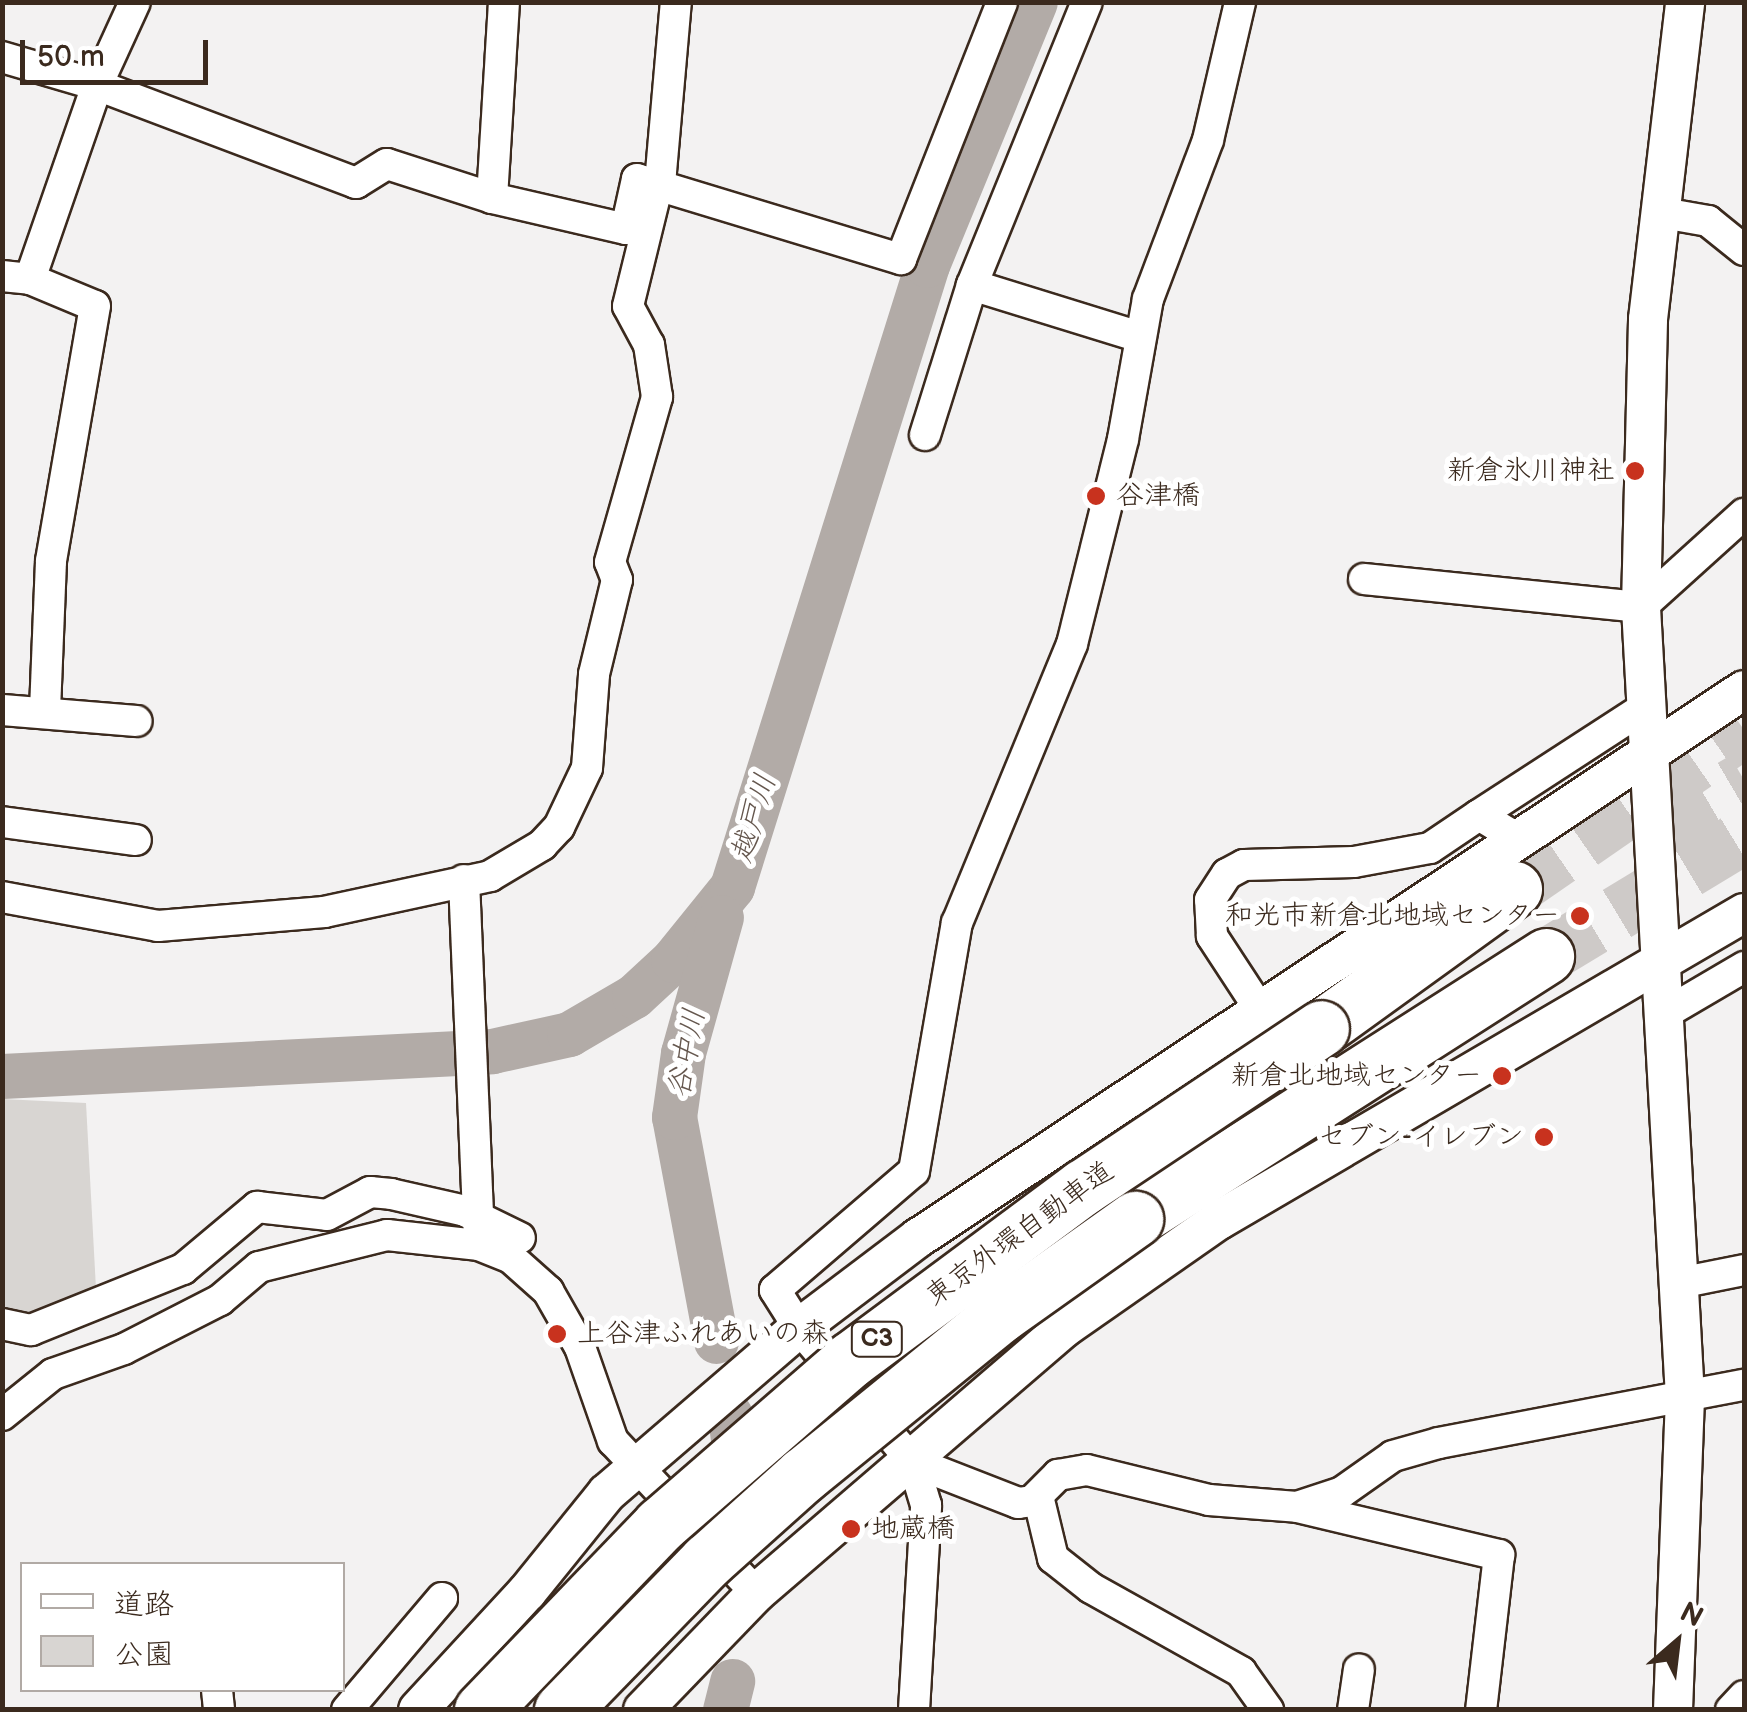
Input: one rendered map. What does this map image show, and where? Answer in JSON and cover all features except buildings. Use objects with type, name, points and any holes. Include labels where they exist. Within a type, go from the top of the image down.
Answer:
[{"type":"highway","name":"東京外環自動車道","points":[[482,1710],[660,1525],[850,1360],[1067,1198],[1321,1028],[1519,879]]},
{"type":"highway","name":"東京外環自動車道","points":[[562,1710],[707,1560],[833,1449],[1000,1315],[1135,1218],[1551,965]]},
{"type":"street","points":[[45,713],[51,561],[94,306],[16,278],[135,2]]},
{"type":"street","points":[[492,198],[504,2]]},
{"type":"street","points":[[2,897],[175,925],[324,912],[490,876],[542,846],[587,768],[594,674],[617,580],[610,562],[656,397],[650,346],[628,306],[658,185],[676,2]]},
{"type":"street","points":[[2,57],[97,85],[356,184],[386,164],[492,198],[626,228],[638,179],[901,259],[1002,2]]},
{"type":"street","points":[[925,435],[972,285],[1088,2]]},
{"type":"street","points":[[914,1710],[926,1505],[913,1462],[778,1300],[780,1281],[905,1181],[918,1159],[956,923],[1072,644],[1124,439],[1140,337],[1188,178],[1208,140],[1240,2]]},
{"type":"street","points":[[1673,1710],[1685,1396],[1641,607],[1657,212],[1685,2]]},
{"type":"street","points":[[1657,212],[1708,221],[1744,250]]},
{"type":"street","points":[[972,285],[1140,337]]},
{"type":"street","points":[[1364,579],[1641,607],[1744,514]]},
{"type":"street","points":[[418,1710],[638,1464],[799,1328],[918,1238],[1261,1011],[1519,879],[1649,756],[1744,690]]},
{"type":"street","points":[[1261,1011],[1212,936],[1210,900],[1228,874],[1244,866],[1354,862],[1430,848],[1645,706]]},
{"type":"street","points":[[2,710],[137,721]]},
{"type":"street","points":[[1479,815],[1519,879]]},
{"type":"street","points":[[2,822],[136,840]]},
{"type":"street","points":[[464,880],[479,1231]]},
{"type":"street","points":[[643,1710],[756,1593],[913,1462],[1064,1328],[1218,1220],[1744,914]]},
{"type":"street","points":[[1664,1014],[1744,967]]},
{"type":"street","points":[[2,1324],[31,1330],[184,1269],[257,1207],[326,1215],[370,1192],[479,1231],[520,1238]]},
{"type":"street","points":[[2,1415],[53,1374],[124,1349],[204,1308],[259,1267],[388,1235],[479,1231],[548,1291],[580,1346],[614,1440],[756,1593]]},
{"type":"street","points":[[1679,1282],[1744,1270]]},
{"type":"street","points":[[1297,1507],[1342,1492],[1393,1456],[1744,1385]]},
{"type":"street","points":[[913,1462],[1018,1503],[1038,1496],[1058,1476],[1087,1470],[1209,1500],[1297,1507],[1499,1555],[1480,1710]]},
{"type":"street","points":[[1038,1496],[1052,1558],[1092,1588],[1241,1672],[1268,1710]]},
{"type":"street","points":[[346,1710],[442,1598]]},
{"type":"street","points":[[1353,1710],[1359,1669]]},
{"type":"street","points":[[1732,1710],[1744,1696]]},
{"type":"green space","points":[[2,1099],[86,1103],[96,1289],[44,1322],[3,1314]]},
{"type":"waterway","name":"越戸川","points":[[2,1076],[492,1051],[569,1034],[634,996],[673,960],[732,887],[927,265],[1035,2]]},
{"type":"waterway","name":"谷中川","points":[[716,1341],[674,1117],[683,1053],[721,917]]},
{"type":"waterway","name":"谷中川","points":[[730,1415],[737,1473],[732,1548]]},
{"type":"waterway","name":"谷中川","points":[[725,1710],[732,1681]]},
{"type":"tunnel","points":[[1514,889],[1744,730]]},
{"type":"tunnel","points":[[1660,828],[1744,779]]},
{"type":"tunnel","points":[[1546,956],[1744,836]]},
{"type":"place","name":"新倉氷川神社","points":[[1635,471]]},
{"type":"place","name":"谷津橋","points":[[1096,496]]},
{"type":"place","name":"和光市新倉北地域センター","points":[[1580,916]]},
{"type":"place","name":"新倉北地域センター","points":[[1502,1076]]},
{"type":"place","name":"セブン-イレブン","points":[[1544,1137]]},
{"type":"place","name":"上谷津ふれあいの森","points":[[557,1334]]},
{"type":"place","name":"地蔵橋","points":[[851,1529]]}]
